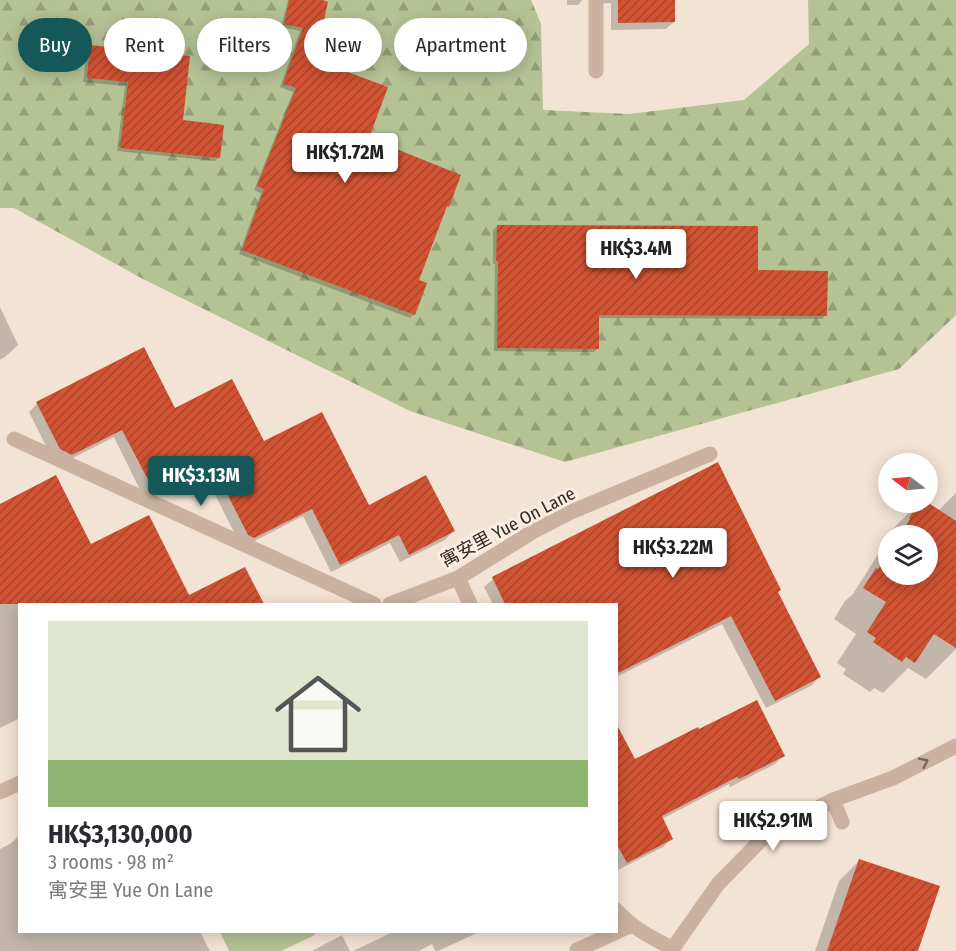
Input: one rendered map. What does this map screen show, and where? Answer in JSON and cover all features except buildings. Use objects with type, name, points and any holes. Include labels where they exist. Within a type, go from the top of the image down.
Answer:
[{"type":"street","points":[[596,0],[596,71]]},
{"type":"street","points":[[14,439],[372,603]]},
{"type":"street","name":"寓安里 Yue On Lane","points":[[393,603],[458,578],[534,531],[571,513],[710,454]]},
{"type":"street","points":[[458,578],[470,603]]},
{"type":"street","points":[[618,912],[632,925],[672,949],[718,884],[766,835],[833,800],[893,778],[956,746]]},
{"type":"street","points":[[0,792],[18,784]]},
{"type":"street","points":[[833,800],[842,822]]},
{"type":"street","points":[[618,931],[632,925]]},
{"type":"street","points":[[577,950],[614,933]]},
{"type":"green space","points":[[0,0],[531,0],[541,24],[543,110],[629,114],[744,100],[809,44],[808,0],[956,0],[956,315],[899,369],[565,462],[410,411],[143,279],[14,208],[0,208]]},
{"type":"green space","points":[[220,933],[314,933],[315,935],[281,951],[229,951]]}]
